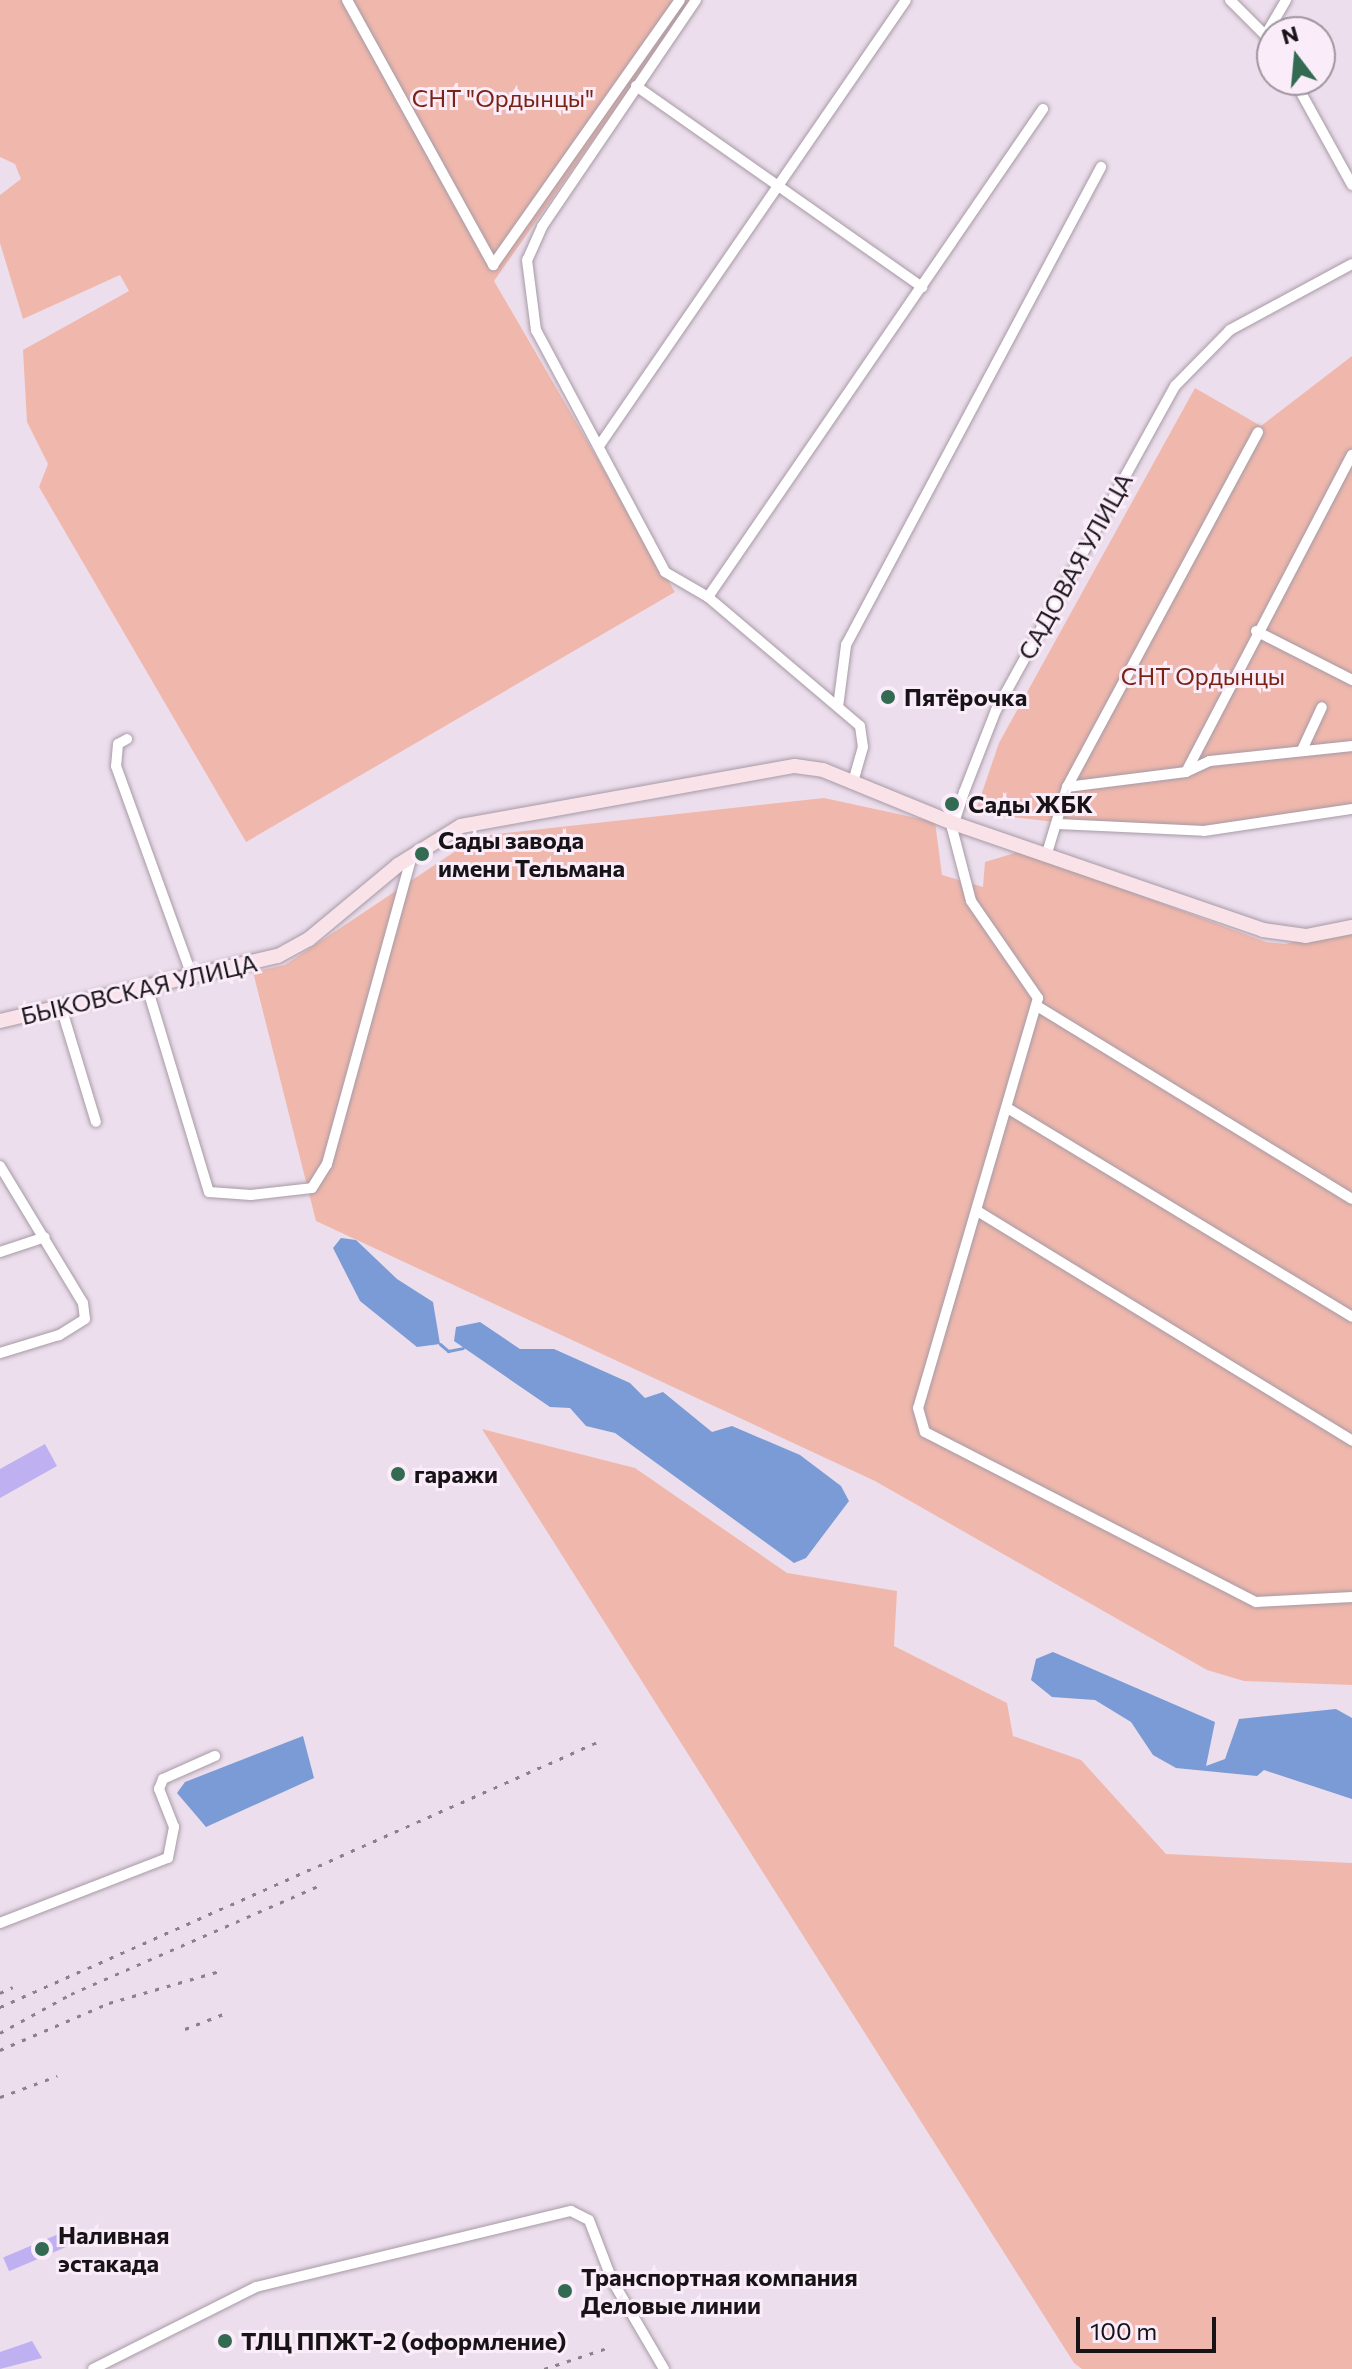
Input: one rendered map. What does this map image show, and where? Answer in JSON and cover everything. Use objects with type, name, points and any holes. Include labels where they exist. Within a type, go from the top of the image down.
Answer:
[{"type":"street","points":[[347,0],[493,265],[680,0]]},
{"type":"street","points":[[696,0],[542,227],[527,260],[536,330],[665,572],[708,597],[838,707],[864,736],[853,781]]},
{"type":"street","points":[[599,446],[906,0]]},
{"type":"street","points":[[1230,0],[1256,27]]},
{"type":"street","points":[[636,86],[922,287]]},
{"type":"street","points":[[1303,96],[1352,185]]},
{"type":"street","points":[[708,597],[1043,109]]},
{"type":"street","points":[[838,707],[846,645],[1101,167]]},
{"type":"street","name":"САДОВАЯ УЛИЦА","points":[[953,823],[996,710],[1175,386],[1230,330],[1352,264]]},
{"type":"street","points":[[1047,853],[1067,787],[1258,432]]},
{"type":"street","points":[[1186,772],[1256,631],[1352,455]]},
{"type":"street","points":[[1256,631],[1350,675]]},
{"type":"street","points":[[1302,750],[1322,707]]},
{"type":"street","points":[[127,739],[118,744],[116,766],[192,976]]},
{"type":"street","points":[[1067,787],[1186,772],[1210,761],[1352,746]]},
{"type":"street","name":"БЫКОВСКАЯ УЛИЦА","points":[[0,1021],[278,956],[309,939],[412,855],[461,826],[771,770],[823,770],[953,823],[1284,935],[1352,927]]},
{"type":"street","points":[[1058,824],[1204,831],[1352,809]]},
{"type":"street","points":[[953,823],[971,901],[1038,998],[979,1212],[918,1408],[925,1432],[1256,1602],[1352,1597]]},
{"type":"street","points":[[147,987],[209,1192],[251,1195],[312,1188],[327,1164],[412,855]]},
{"type":"street","points":[[1037,1006],[1352,1199]]},
{"type":"street","points":[[61,1007],[96,1122]]},
{"type":"street","points":[[1009,1109],[1352,1317]]},
{"type":"street","points":[[0,1166],[83,1303],[85,1319],[59,1335],[0,1353]]},
{"type":"street","points":[[979,1212],[1352,1441]]},
{"type":"street","points":[[0,1252],[45,1237]]},
{"type":"street","points":[[0,1923],[168,1858],[174,1827],[159,1789],[163,1779],[215,1756]]},
{"type":"street","points":[[93,2369],[256,2287],[571,2211],[589,2220],[612,2280],[664,2369]]},
{"type":"green space","name":"СНТ \"Ордынцы\"","points":[[0,0],[692,0],[494,281],[675,592],[246,842],[39,487],[48,464],[27,422],[23,350],[129,291],[120,275],[23,319],[0,243],[0,195],[21,179],[15,164],[0,157]]},
{"type":"green space","name":"СНТ Ордынцы","points":[[1352,356],[1352,806],[1227,826],[1108,828],[975,813],[999,743],[1195,388],[1261,426]]},
{"type":"green space","points":[[824,798],[935,822],[942,875],[983,887],[985,862],[1021,851],[1266,942],[1285,944],[1352,929],[1352,1685],[1244,1681],[1207,1670],[875,1481],[316,1221],[253,972],[285,965],[478,836]]},
{"type":"green space","points":[[482,1429],[635,1468],[787,1573],[897,1591],[894,1646],[1007,1703],[1013,1736],[1081,1760],[1166,1854],[1352,1863],[1352,2369],[1082,2369],[1074,2363]]},
{"type":"water","points":[[341,1238],[356,1240],[397,1279],[433,1302],[440,1344],[417,1347],[360,1301],[333,1248]]},
{"type":"water","points":[[480,1322],[520,1349],[554,1349],[630,1383],[645,1398],[663,1392],[712,1432],[732,1426],[800,1455],[841,1486],[849,1501],[806,1558],[794,1563],[615,1433],[586,1426],[570,1408],[550,1407],[454,1341],[456,1327]]},
{"type":"water","points":[[1053,1652],[1215,1722],[1206,1766],[1225,1759],[1239,1719],[1336,1709],[1352,1718],[1352,1799],[1264,1770],[1257,1776],[1176,1768],[1153,1755],[1131,1722],[1095,1700],[1052,1697],[1031,1680],[1036,1659]]},
{"type":"water","points":[[303,1736],[314,1778],[206,1827],[177,1793],[185,1782]]},
{"type":"building","points":[[45,1444],[57,1466],[0,1498],[0,1469]]},
{"type":"building","name":"Наливная эстакада","points":[[75,2227],[81,2241],[9,2271],[3,2257]]},
{"type":"building","points":[[32,2341],[42,2358],[0,2369],[0,2352]]},
{"type":"waterway","points":[[440,1344],[448,1351],[463,1348]]},
{"type":"railway","points":[[0,2007],[602,1740]]},
{"type":"railway","points":[[0,2033],[71,1994],[323,1884]]},
{"type":"railway","points":[[0,2050],[109,2003],[223,1970]]},
{"type":"railway","points":[[0,1993],[13,1987]]},
{"type":"railway","points":[[185,2029],[226,2013]]},
{"type":"railway","points":[[0,2097],[57,2076]]},
{"type":"railway","points":[[544,2369],[610,2347]]},
{"type":"place","name":"Пятёрочка","points":[[888,697]]},
{"type":"place","name":"Сады ЖБК","points":[[952,804]]},
{"type":"place","name":"Сады завода имени Тельмана","points":[[422,854]]},
{"type":"place","name":"гаражи","points":[[398,1474]]},
{"type":"place","name":"Наливная эстакада","points":[[42,2249]]},
{"type":"place","name":"Транспортная компания Деловые линии","points":[[565,2291]]},
{"type":"place","name":"ТЛЦ ППЖТ-2 (оформление)","points":[[225,2341]]}]
